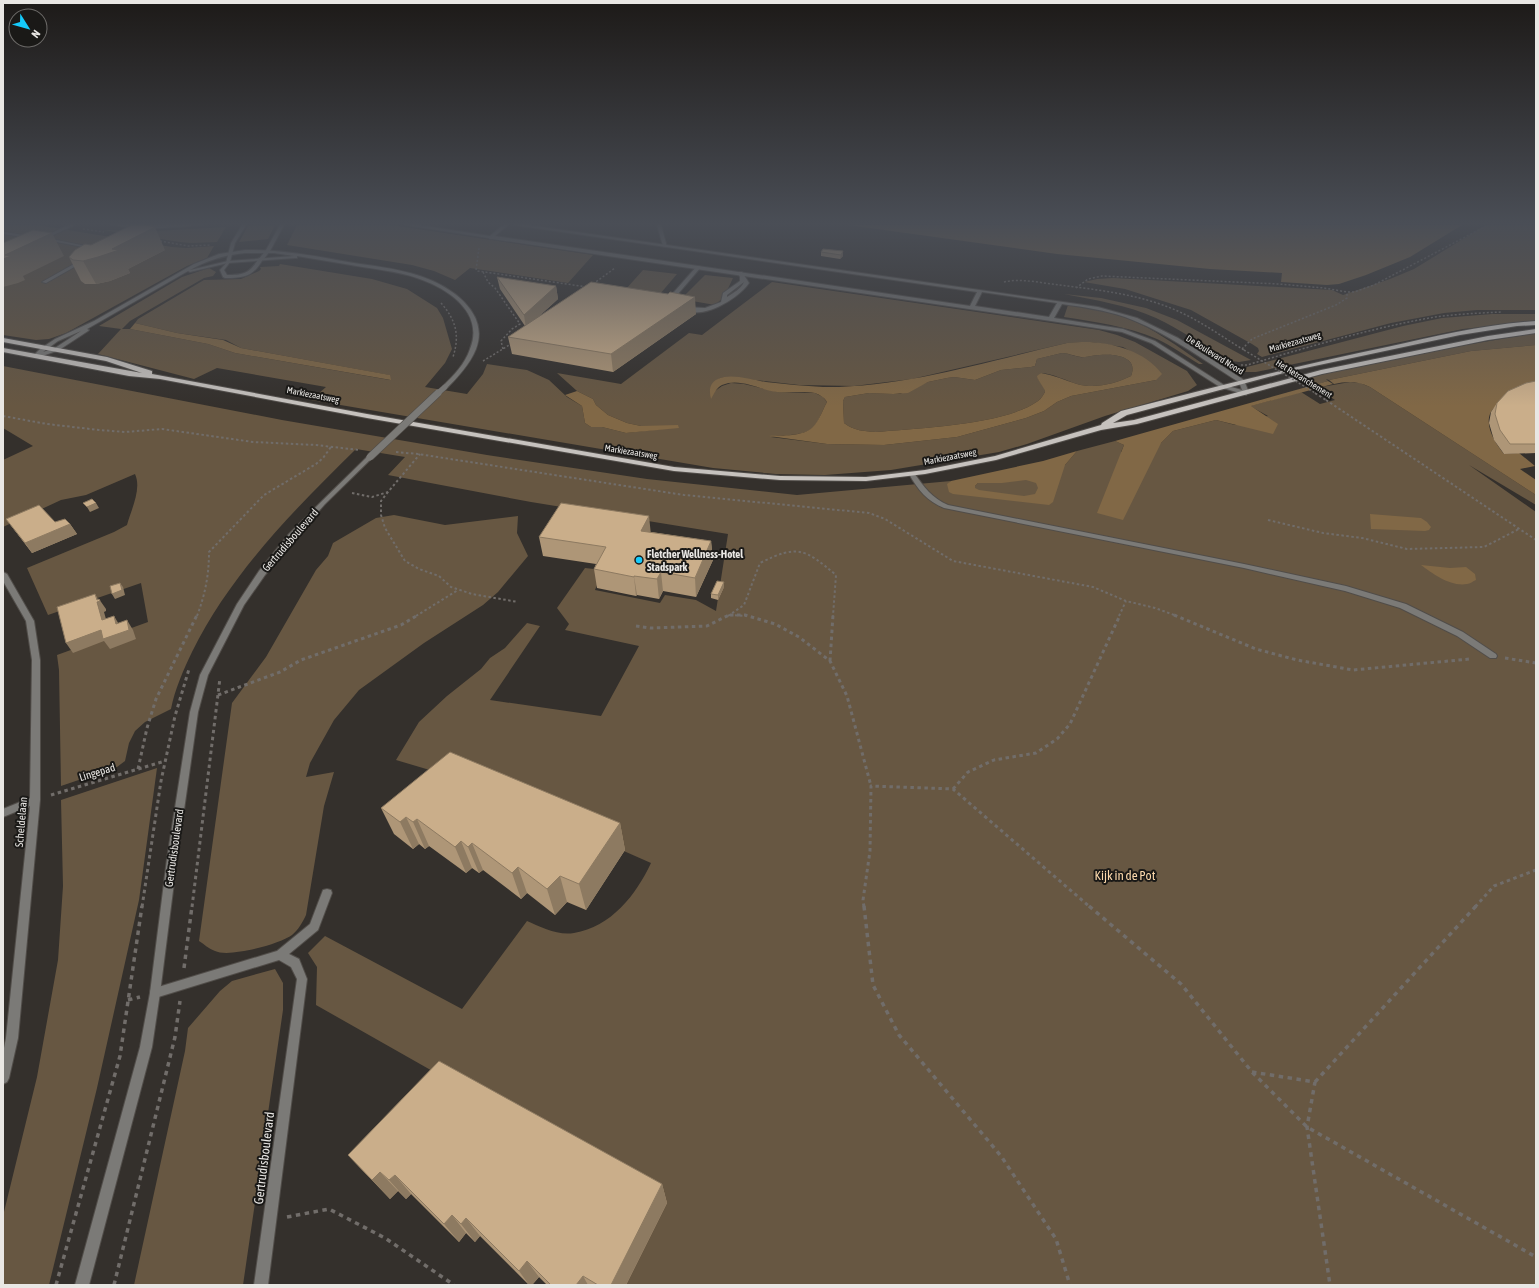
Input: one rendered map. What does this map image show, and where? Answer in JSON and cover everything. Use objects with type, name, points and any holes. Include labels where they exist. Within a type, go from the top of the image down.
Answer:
[{"type":"main road","name":"Markiezaatsweg","points":[[1100,428],[1124,413],[1242,381],[1326,361],[1460,333],[1517,324],[1536,323]]},
{"type":"main road","name":"Markiezaatsweg","points":[[3,350],[129,374],[160,377],[366,416],[674,469],[780,478],[866,479],[912,474],[996,458],[1100,428],[1134,422],[1321,372],[1403,354],[1508,334],[1536,331]]},
{"type":"main road","name":"Markiezaatsweg","points":[[3,340],[107,359],[160,377]]},
{"type":"street","name":"Gertrudisboulevard","points":[[36,356],[45,347],[94,322],[159,285]]},
{"type":"street","name":"Gertrudisboulevard","points":[[82,1285],[146,1047],[155,992],[190,735],[194,712],[204,675],[241,604],[262,573],[292,536],[368,454],[445,387],[463,366],[475,343],[476,330],[472,314],[462,301],[447,289],[439,285]]},
{"type":"street","points":[[671,307],[664,306],[683,285]]},
{"type":"street","points":[[678,308],[709,310],[724,302],[744,288],[746,285]]},
{"type":"street","name":"De Boulevard Noord","points":[[825,285],[1123,331],[1153,342],[1222,386],[1246,393]]},
{"type":"street","name":"De Boulevard Noord","points":[[938,285],[1109,310],[1159,330],[1242,381],[1246,393]]},
{"type":"street","points":[[972,307],[980,291]]},
{"type":"street","points":[[1051,319],[1060,302]]},
{"type":"street","name":"Gertrudisboulevard","points":[[36,356],[57,349],[81,334],[94,322]]},
{"type":"street","points":[[912,474],[922,491],[933,501],[946,507],[1244,566],[1346,590],[1403,606],[1460,634],[1493,656]]},
{"type":"street","name":"Scheldelaan","points":[[3,574],[30,621],[36,660],[35,800],[3,1078]]},
{"type":"street","points":[[3,814],[35,800]]},
{"type":"street","points":[[155,992],[280,956],[314,927],[327,893]]},
{"type":"street","name":"Gertrudisboulevard","points":[[261,1285],[302,979],[295,963],[280,956]]},
{"type":"path","points":[[492,285],[520,324],[512,328],[501,342],[503,349]]},
{"type":"path","points":[[569,285],[588,288]]},
{"type":"path","points":[[583,290],[592,285]]},
{"type":"path","name":"Het Retranchement","points":[[1055,285],[1113,293],[1173,309],[1196,320],[1326,400],[1536,540]]},
{"type":"path","points":[[1290,285],[1354,292],[1374,285]]},
{"type":"path","points":[[1243,349],[1252,339],[1336,305],[1347,298],[1347,292]]},
{"type":"path","points":[[440,302],[450,313],[455,325],[457,337],[452,358]]},
{"type":"path","name":"Markiezaatsweg","points":[[1239,366],[1373,330],[1423,319],[1453,314],[1506,312]]},
{"type":"path","points":[[478,365],[513,343]]},
{"type":"path","points":[[3,416],[47,424],[99,430],[125,432],[162,429],[253,442],[331,447],[368,454]]},
{"type":"path","points":[[138,769],[144,738],[160,690],[203,604],[210,569],[209,552],[264,495],[316,464],[323,458],[331,447]]},
{"type":"path","points":[[389,452],[420,454],[684,495],[869,513],[885,519],[953,561],[1093,587],[1126,601],[1155,608],[1183,618],[1256,650],[1297,660],[1353,670],[1493,656],[1536,663]]},
{"type":"path","points":[[420,454],[381,501],[381,515],[385,528],[405,561],[419,569],[438,576],[451,588],[472,594],[518,602]]},
{"type":"path","points":[[348,492],[353,487]]},
{"type":"path","points":[[360,494],[374,496],[388,492]]},
{"type":"path","points":[[374,496],[381,501]]},
{"type":"path","points":[[1268,520],[1323,533],[1362,538],[1407,549],[1484,547],[1519,528]]},
{"type":"path","points":[[636,626],[650,628],[707,626],[729,615],[744,605],[760,563],[779,553],[799,550],[816,558],[836,575],[830,661]]},
{"type":"path","points":[[218,695],[280,672],[301,660],[380,633],[401,624],[458,590]]},
{"type":"path","points":[[954,789],[968,772],[994,760],[1036,753],[1057,739],[1070,724],[1126,601]]},
{"type":"path","points":[[729,615],[745,616],[775,624],[798,637],[830,661],[847,696],[871,786],[870,851],[863,900],[873,985],[899,1035],[1001,1156],[1052,1232],[1056,1239],[1070,1285]]},
{"type":"path","points":[[114,1285],[175,1037],[220,675]]},
{"type":"path","name":"Lingepad","points":[[35,800],[165,761]]},
{"type":"path","points":[[871,786],[954,789],[1181,984],[1252,1072],[1307,1127],[1536,1257]]},
{"type":"path","points":[[1330,1285],[1307,1127],[1315,1082],[1494,886],[1536,870]]},
{"type":"path","points":[[1252,1072],[1315,1082]]},
{"type":"path","points":[[270,1220],[329,1209],[385,1238],[454,1285]]},
{"type":"green space","points":[[3,285],[152,285],[66,333],[49,339],[36,340],[3,335]]},
{"type":"green space","points":[[168,285],[192,285],[130,321],[122,329],[130,329],[208,344],[235,353],[390,380],[389,375],[241,348],[226,340],[177,333],[135,323],[138,319],[195,285],[393,285],[407,289],[437,308],[443,318],[452,349],[445,363],[425,387],[467,394],[483,374],[487,364],[527,370],[549,380],[567,397],[582,406],[585,423],[591,427],[602,427],[626,433],[679,427],[641,426],[627,423],[608,415],[596,405],[593,399],[577,391],[557,373],[621,384],[689,333],[702,335],[768,285],[793,285],[1099,330],[1135,342],[1187,371],[1197,385],[1188,391],[1105,416],[1027,444],[999,452],[891,470],[825,475],[776,474],[713,468],[311,400],[326,387],[217,368],[194,379],[98,354],[121,329],[99,326]],"holes":[[[1091,342],[1123,347],[1149,362],[1156,380],[1071,396],[1057,402],[1044,411],[1026,418],[957,437],[884,445],[827,444],[771,437],[799,434],[814,427],[818,422],[827,402],[823,397],[815,393],[778,392],[744,384],[731,383],[722,386],[715,391],[720,378],[729,377],[799,385],[854,386],[912,379],[1067,343]]]},
{"type":"green space","points":[[629,285],[668,285],[660,294],[626,289]]},
{"type":"green space","points":[[695,285],[730,285],[724,297],[715,305],[681,299]]},
{"type":"green space","points":[[1102,285],[1243,285],[1332,290],[1343,295],[1372,285],[1536,285],[1536,310],[1477,310],[1444,313],[1391,323],[1262,357],[1257,354],[1259,351],[1258,348],[1252,344],[1191,310],[1125,289]]},
{"type":"green space","points":[[1064,294],[1101,298],[1146,308],[1177,320],[1251,360],[1239,362],[1232,361],[1175,328],[1145,313],[1111,303]]},
{"type":"green space","points":[[1068,305],[1104,312],[1136,322],[1166,338],[1203,364],[1199,364],[1168,345],[1146,335],[1111,325],[1064,317]]},
{"type":"green space","points":[[1492,314],[1536,314],[1536,321],[1463,329],[1256,372],[1244,372],[1247,367],[1403,326],[1442,318]]},
{"type":"green space","points":[[1536,333],[1536,345],[1471,351],[1329,380],[1326,379],[1328,381],[1312,386],[1303,380],[1331,372],[1454,347]]},
{"type":"green space","points":[[1062,353],[1078,357],[1097,355],[1118,356],[1128,360],[1132,364],[1133,369],[1131,376],[1097,386],[1077,384],[1041,373],[1038,379],[1044,387],[1045,392],[1039,400],[1023,409],[983,420],[937,427],[876,432],[863,431],[848,426],[844,423],[843,401],[845,397],[869,393],[900,394],[928,382],[954,377],[975,380],[1001,370],[1035,366],[1037,359]]},
{"type":"green space","name":"Kijk in de Pot","points":[[3,366],[282,420],[487,455],[647,479],[797,495],[951,481],[948,484],[975,488],[978,483],[997,483],[1065,465],[1077,451],[1115,441],[1124,445],[1121,452],[1161,443],[1173,431],[1216,420],[1235,425],[1268,416],[1250,406],[1301,392],[1320,404],[1335,400],[1316,388],[1350,382],[1360,383],[1370,387],[1536,495],[1536,505],[1469,465],[1536,512],[1536,1285],[619,1285],[662,1201],[316,1005],[317,967],[308,953],[325,936],[462,1009],[527,921],[556,932],[568,934],[587,930],[600,924],[621,908],[638,887],[651,863],[460,779],[396,760],[419,722],[447,696],[481,669],[490,658],[505,648],[527,623],[540,626],[490,700],[601,716],[639,646],[565,630],[569,624],[557,608],[585,568],[603,570],[595,590],[660,603],[665,595],[696,600],[716,611],[728,534],[531,502],[388,475],[405,457],[356,449],[287,519],[265,544],[225,596],[192,652],[180,680],[171,709],[145,722],[135,731],[129,743],[125,761],[117,767],[61,786],[59,670],[57,655],[148,622],[141,583],[48,615],[27,568],[114,532],[127,525],[137,493],[137,480],[135,474],[86,495],[61,500],[3,527],[3,460],[33,446],[3,428]]},
{"type":"green space","points":[[394,515],[445,525],[518,516],[517,533],[528,556],[498,592],[483,605],[424,643],[359,690],[334,720],[310,763],[306,777],[334,772],[324,806],[306,915],[302,923],[292,935],[286,939],[266,946],[231,953],[222,953],[213,950],[199,941],[232,703],[266,657],[316,570],[328,556],[333,543],[376,518]]},
{"type":"green space","points":[[157,768],[139,900],[97,1088],[49,1285],[3,1285],[3,1216],[37,1077],[58,960],[63,886],[61,800]]},
{"type":"green space","points":[[275,969],[283,983],[283,1010],[243,1285],[134,1285],[185,1051],[188,1028],[220,991],[232,981]]},
{"type":"shaded area","points":[[135,323],[177,333],[223,340],[241,348],[390,375],[391,380],[235,353],[208,344],[130,329]]},
{"type":"shaded area","points":[[1092,342],[1114,345],[1136,353],[1146,359],[1162,374],[1156,380],[1071,396],[1057,402],[1044,411],[1026,418],[957,437],[884,445],[827,444],[769,436],[798,434],[813,427],[827,402],[822,396],[815,393],[777,392],[736,382],[720,386],[711,399],[710,396],[711,385],[723,377],[823,387],[884,383],[946,372],[1067,343]],"holes":[[[1064,353],[1078,357],[1112,355],[1124,358],[1132,364],[1133,369],[1131,376],[1104,385],[1090,386],[1077,384],[1041,373],[1037,376],[1045,392],[1039,400],[1023,409],[1005,415],[960,424],[876,432],[863,431],[848,426],[844,423],[843,401],[845,397],[869,393],[908,393],[928,382],[954,377],[975,380],[1001,370],[1035,366],[1037,359]]]},
{"type":"shaded area","points":[[1536,345],[1536,389],[1509,399],[1496,406],[1491,411],[1489,424],[1496,443],[1504,454],[1519,453],[1535,466],[1520,469],[1536,480],[1536,495],[1370,387],[1352,382],[1334,384],[1329,380],[1471,351]]},
{"type":"shaded area","points":[[1328,381],[1333,384],[1251,406],[1278,424],[1273,434],[1216,420],[1173,431],[1161,443],[1123,520],[1097,513],[1124,445],[1115,441]]},
{"type":"shaded area","points":[[577,391],[593,399],[596,405],[608,415],[627,423],[641,426],[678,425],[679,428],[626,433],[602,427],[591,427],[585,423],[582,406],[565,395]]},
{"type":"shaded area","points":[[1077,451],[1065,465],[1053,502],[1049,505],[953,494],[949,492],[947,484],[951,481],[1043,461]],"holes":[[[1026,480],[1036,483],[1038,488],[1035,494],[1024,496],[979,490],[975,488],[978,483],[1002,483]]]},
{"type":"shaded area","points":[[1370,514],[1421,518],[1431,527],[1429,530],[1425,531],[1371,529]]},
{"type":"shaded area","points":[[1421,565],[1450,568],[1466,567],[1475,574],[1476,580],[1468,584],[1455,584],[1442,579]]},
{"type":"building","points":[[503,285],[556,286],[524,315]]},
{"type":"building","points":[[586,285],[611,285],[668,294],[670,292],[695,297],[611,354],[508,337]]},
{"type":"building","points":[[1536,381],[1536,444],[1510,444],[1500,430],[1495,414],[1497,403],[1508,391],[1526,383]]},
{"type":"building","points":[[92,499],[96,503],[87,507],[83,503]]},
{"type":"building","points":[[561,503],[649,516],[641,531],[711,541],[695,578],[661,572],[657,579],[634,577],[594,569],[606,547],[539,537]]},
{"type":"building","points":[[39,505],[55,522],[65,519],[70,524],[25,543],[6,519]]},
{"type":"building","points":[[717,581],[724,582],[718,595],[711,594]]},
{"type":"building","points":[[120,583],[122,590],[112,594],[110,586]]},
{"type":"building","points":[[95,594],[97,600],[99,599],[100,601],[97,602],[102,620],[114,616],[116,624],[127,620],[129,630],[103,639],[101,630],[66,643],[57,607]]},
{"type":"building","points":[[450,752],[620,823],[579,884],[560,876],[547,889],[518,867],[512,873],[472,843],[468,847],[461,841],[455,847],[417,819],[413,822],[406,817],[400,822],[381,808]]},
{"type":"building","points":[[439,1061],[662,1184],[611,1285],[598,1285],[583,1276],[576,1285],[551,1285],[527,1261],[519,1271],[466,1218],[461,1224],[452,1215],[444,1224],[395,1175],[389,1180],[380,1172],[372,1180],[348,1155]]},
{"type":"place","name":"Fletcher Wellness-Hotel Stadspark","points":[[639,560]]}]
